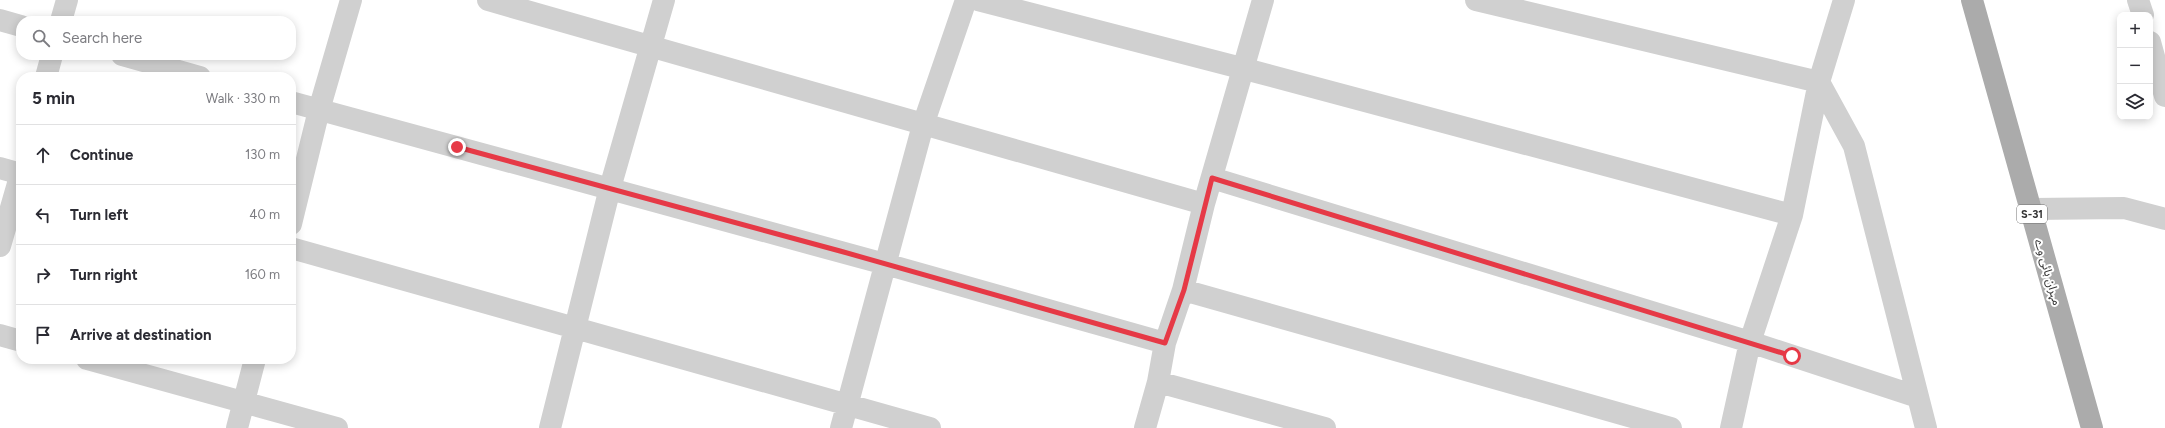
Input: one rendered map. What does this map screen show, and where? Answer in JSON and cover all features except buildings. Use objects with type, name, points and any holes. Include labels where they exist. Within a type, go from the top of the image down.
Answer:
[{"type":"main road","name":"مہران ہائی وے","points":[[1972,0],[2092,428]]},
{"type":"street","points":[[62,16],[67,0]]},
{"type":"street","points":[[296,204],[319,110],[352,0]]},
{"type":"street","points":[[488,0],[1204,204]]},
{"type":"street","points":[[550,428],[610,188],[664,0]]},
{"type":"street","points":[[841,428],[923,125],[966,0]]},
{"type":"street","points":[[978,0],[1245,69],[1792,215]]},
{"type":"street","points":[[1145,428],[1158,382],[1165,343],[1184,290],[1204,204],[1245,69],[1263,0]]},
{"type":"street","points":[[1476,0],[1819,82],[1854,146],[1926,428]]},
{"type":"street","points":[[1731,428],[1750,342],[1792,215],[1819,82],[1844,0]]},
{"type":"street","points":[[2138,0],[2142,12]]},
{"type":"street","points":[[0,20],[16,25]]},
{"type":"street","points":[[2152,48],[2165,96]]},
{"type":"street","points":[[47,72],[51,60]]},
{"type":"street","points":[[140,60],[182,72]]},
{"type":"street","points":[[296,103],[610,188],[1165,343]]},
{"type":"street","points":[[0,168],[16,173]]},
{"type":"street","points":[[1212,178],[1750,342],[1918,397]]},
{"type":"street","points":[[0,246],[16,191]]},
{"type":"street","points":[[2030,209],[2124,208],[2165,219]]},
{"type":"street","points":[[296,249],[930,428]]},
{"type":"street","points":[[1184,290],[1671,428]]},
{"type":"street","points":[[0,335],[16,340]]},
{"type":"street","points":[[105,364],[337,428]]},
{"type":"street","points":[[236,428],[254,364]]},
{"type":"street","points":[[1158,382],[1325,428]]},
{"type":"route","points":[[457,147],[840,251],[1165,343],[1184,290],[1204,204],[1212,178],[1792,356]]}]
